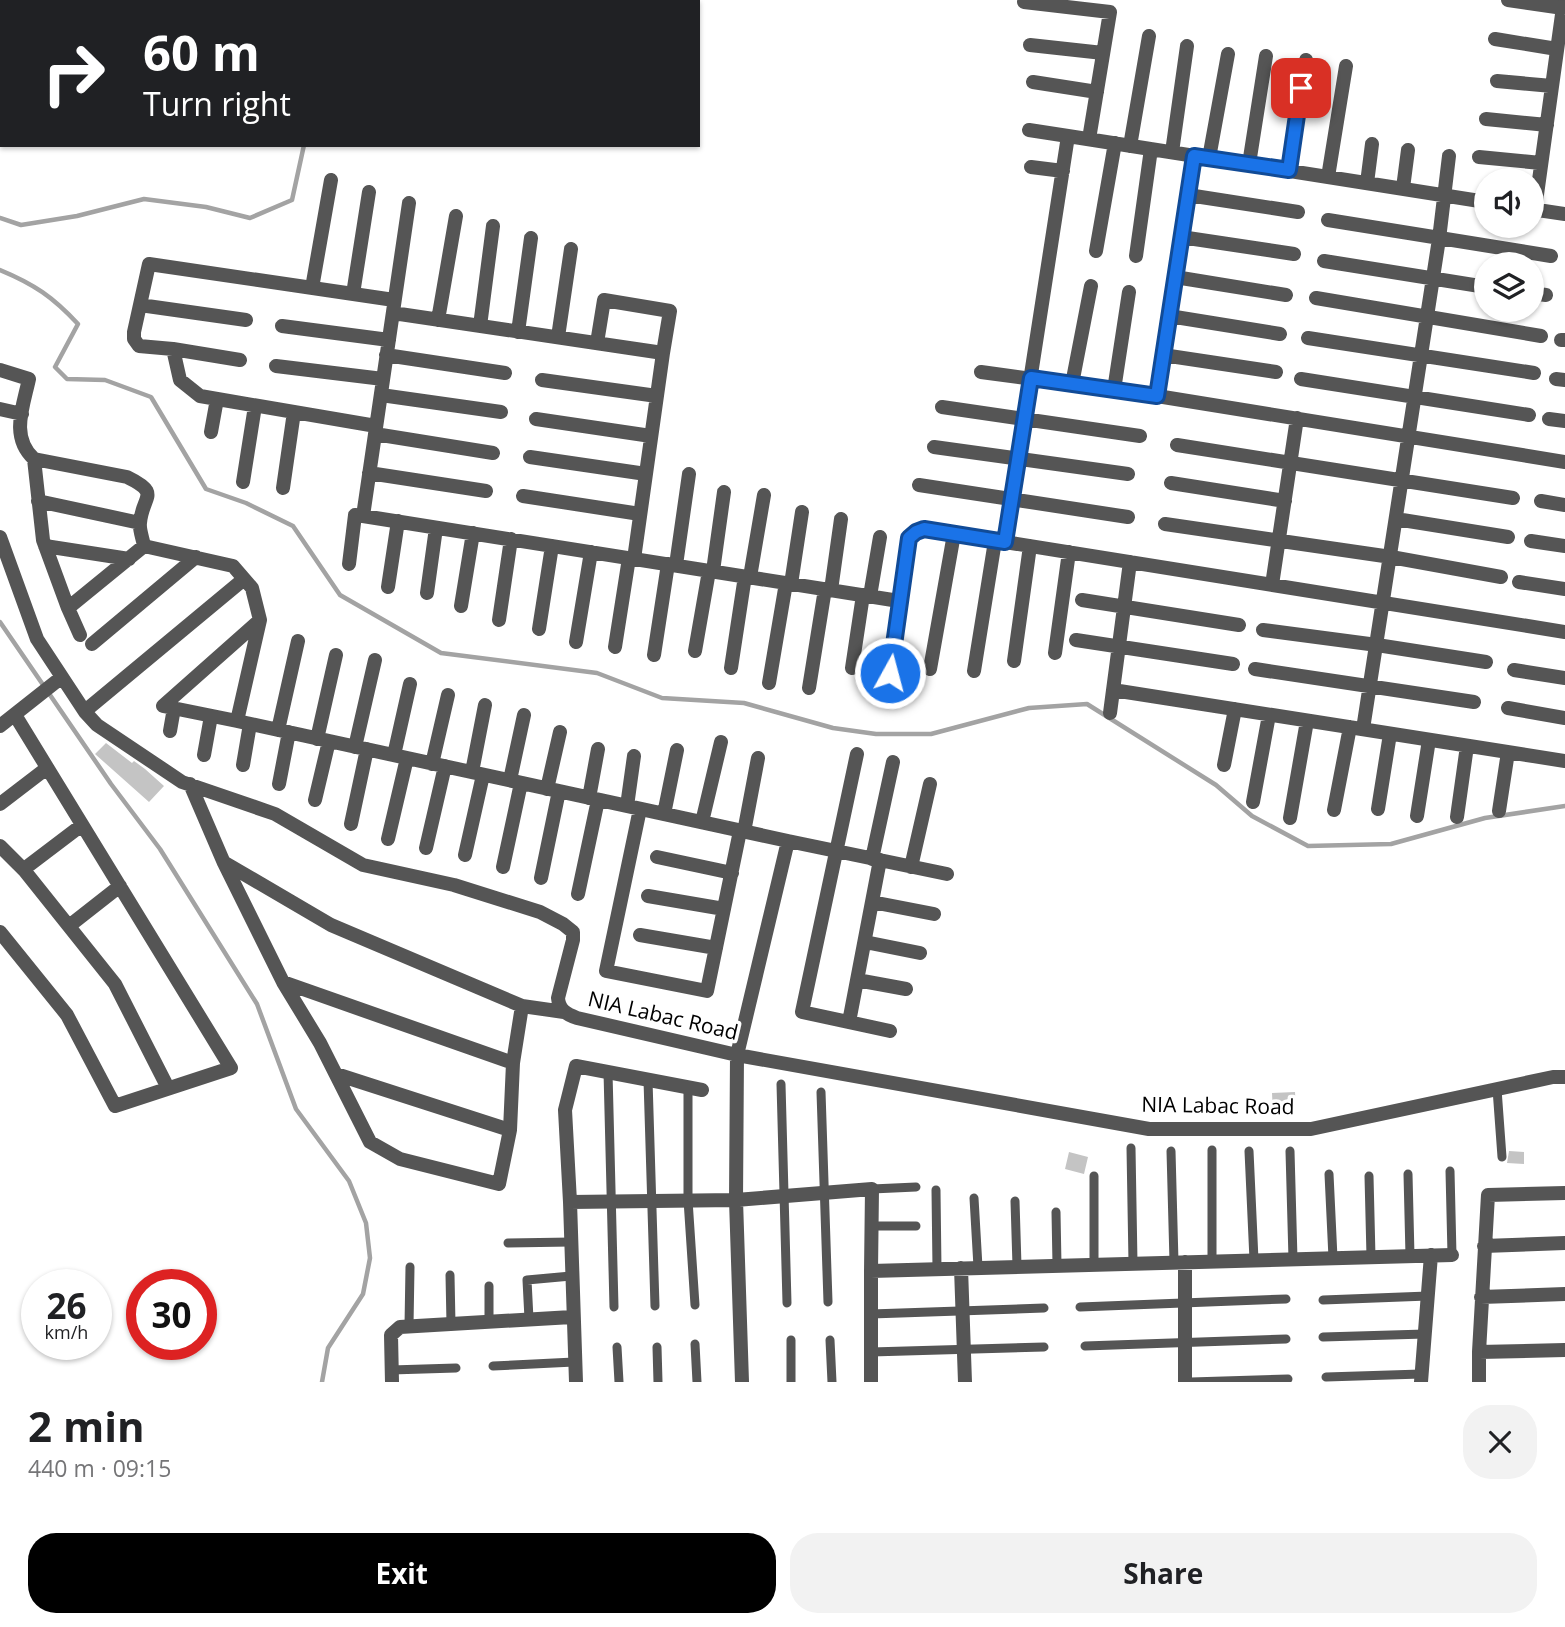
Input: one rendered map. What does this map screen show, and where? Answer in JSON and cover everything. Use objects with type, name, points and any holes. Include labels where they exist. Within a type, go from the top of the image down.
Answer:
[{"type":"street","points":[[1508,0],[1563,4],[1540,168]]},
{"type":"street","points":[[1024,2],[1110,12],[1089,139]]},
{"type":"street","points":[[1130,146],[1149,36]]},
{"type":"street","points":[[1495,39],[1557,49]]},
{"type":"street","points":[[1030,45],[1103,53]]},
{"type":"street","points":[[1172,152],[1187,46]]},
{"type":"street","points":[[1209,158],[1228,54]]},
{"type":"street","points":[[1249,164],[1266,56]]},
{"type":"street","points":[[1289,170],[1306,60]]},
{"type":"street","points":[[1328,177],[1346,66]]},
{"type":"street","points":[[1497,81],[1552,86]]},
{"type":"street","points":[[1033,82],[1097,92]]},
{"type":"street","points":[[1486,119],[1547,125]]},
{"type":"street","points":[[1030,130],[1474,200]]},
{"type":"street","points":[[974,671],[1000,541],[1012,498],[1068,136]]},
{"type":"street","points":[[1096,251],[1115,143]]},
{"type":"street","points":[[1367,183],[1372,145]]},
{"type":"street","points":[[1136,256],[1151,149]]},
{"type":"street","points":[[1402,188],[1408,150]]},
{"type":"street","points":[[1157,396],[1194,156]]},
{"type":"street","points":[[1334,810],[1370,686],[1446,195],[1449,156]]},
{"type":"street","points":[[1479,157],[1541,163]]},
{"type":"street","points":[[1031,167],[1063,171]]},
{"type":"street","points":[[312,288],[331,180]]},
{"type":"street","points":[[353,294],[369,192]]},
{"type":"street","points":[[1188,195],[1298,212]]},
{"type":"street","points":[[363,516],[409,203]]},
{"type":"street","points":[[1544,211],[1565,214]]},
{"type":"street","points":[[438,320],[456,216]]},
{"type":"street","points":[[1328,220],[1551,256]]},
{"type":"street","points":[[480,326],[493,226]]},
{"type":"street","points":[[1181,237],[1294,254]]},
{"type":"street","points":[[518,332],[531,238]]},
{"type":"street","points":[[558,337],[571,249]]},
{"type":"street","points":[[1324,261],[1474,285]]},
{"type":"street","points":[[240,360],[139,346],[134,339],[134,332],[149,264],[353,294],[438,320],[663,353]]},
{"type":"street","points":[[1175,277],[1286,295]]},
{"type":"street","points":[[1072,384],[1091,286]]},
{"type":"street","points":[[1114,390],[1129,292]]},
{"type":"street","points":[[1317,298],[1541,336]]},
{"type":"street","points":[[597,343],[604,300],[670,311],[640,514],[615,648]]},
{"type":"street","points":[[140,305],[246,320]]},
{"type":"street","points":[[1169,316],[1280,334]]},
{"type":"street","points":[[282,326],[389,340]]},
{"type":"street","points":[[1308,338],[1534,373]]},
{"type":"street","points":[[173,349],[180,380],[200,396],[294,412],[492,453]]},
{"type":"street","points":[[386,355],[505,373]]},
{"type":"street","points":[[1163,355],[1276,372]]},
{"type":"street","points":[[276,366],[383,379]]},
{"type":"street","points":[[0,370],[29,379],[20,435],[23,449],[34,459],[127,477],[147,489],[149,497],[140,523],[144,546]]},
{"type":"street","points":[[981,372],[1157,396],[1565,462]]},
{"type":"street","points":[[1301,379],[1529,415]]},
{"type":"street","points":[[542,380],[657,396]]},
{"type":"street","points":[[381,395],[500,412]]},
{"type":"street","points":[[211,432],[217,399]]},
{"type":"street","points":[[243,482],[255,405]]},
{"type":"street","points":[[942,407],[1140,436]]},
{"type":"street","points":[[0,409],[22,414]]},
{"type":"street","points":[[283,488],[294,412]]},
{"type":"street","points":[[1272,585],[1297,418]]},
{"type":"street","points":[[536,419],[652,436]]},
{"type":"street","points":[[1549,419],[1565,421]]},
{"type":"street","points":[[1177,445],[1513,498]]},
{"type":"street","points":[[933,447],[1128,474]]},
{"type":"street","points":[[530,457],[646,474]]},
{"type":"street","points":[[34,459],[45,546],[68,608],[86,640],[196,558]]},
{"type":"street","points":[[369,473],[486,491]]},
{"type":"street","points":[[654,655],[690,474]]},
{"type":"street","points":[[1171,483],[1285,501]]},
{"type":"street","points":[[919,485],[1128,517]]},
{"type":"street","points":[[695,651],[724,492]]},
{"type":"street","points":[[731,668],[764,495]]},
{"type":"street","points":[[523,496],[640,514]]},
{"type":"street","points":[[38,501],[140,523]]},
{"type":"street","points":[[1541,501],[1565,505]]},
{"type":"street","points":[[769,683],[802,512]]},
{"type":"street","points":[[349,564],[355,515],[899,601]]},
{"type":"street","points":[[810,688],[841,519]]},
{"type":"street","points":[[1396,519],[1508,537]]},
{"type":"street","points":[[388,587],[398,521]]},
{"type":"street","points":[[1165,524],[1391,557],[1501,577]]},
{"type":"street","points":[[427,593],[436,527]]},
{"type":"street","points":[[890,673],[909,538],[924,529],[1565,632]]},
{"type":"street","points":[[461,606],[473,533]]},
{"type":"street","points":[[930,670],[954,534]]},
{"type":"street","name":"NIA Labac Road","points":[[0,537],[30,623],[58,680],[97,725],[166,772],[190,784],[275,814],[363,865],[454,885],[540,912],[563,924],[573,932],[573,940],[558,998],[564,1012],[577,1018],[737,1055],[1149,1129],[1311,1129],[1553,1077],[1565,1077]]},
{"type":"street","points":[[852,668],[880,537]]},
{"type":"street","points":[[499,620],[511,539]]},
{"type":"street","points":[[1531,541],[1565,546]]},
{"type":"street","points":[[45,546],[129,559]]},
{"type":"street","points":[[144,546],[233,566],[252,588],[260,620],[244,722],[243,765]]},
{"type":"street","points":[[68,608],[144,546]]},
{"type":"street","points":[[539,629],[552,546]]},
{"type":"street","points":[[1014,662],[1030,546]]},
{"type":"street","points":[[576,642],[591,552]]},
{"type":"street","points":[[1055,653],[1069,552]]},
{"type":"street","points":[[1110,713],[1130,562]]},
{"type":"street","points":[[85,711],[244,579]]},
{"type":"street","points":[[1519,583],[1565,589]]},
{"type":"street","points":[[1082,600],[1239,625]]},
{"type":"street","points":[[260,620],[163,706],[947,874]]},
{"type":"street","points":[[1263,630],[1486,662]]},
{"type":"street","points":[[1076,640],[1233,664]]},
{"type":"street","points":[[279,784],[298,642]]},
{"type":"street","points":[[315,800],[336,655]]},
{"type":"street","points":[[351,824],[375,660]]},
{"type":"street","points":[[1255,669],[1474,702]]},
{"type":"street","points":[[1514,670],[1565,678]]},
{"type":"street","points":[[0,726],[58,680]]},
{"type":"street","points":[[388,839],[410,684]]},
{"type":"street","points":[[1113,690],[1565,761]]},
{"type":"street","points":[[426,848],[448,695]]},
{"type":"street","points":[[465,855],[478,774],[485,705]]},
{"type":"street","points":[[170,731],[174,708]]},
{"type":"street","points":[[1508,708],[1565,718]]},
{"type":"street","points":[[1224,765],[1235,709]]},
{"type":"street","points":[[0,932],[67,1015],[115,1106],[231,1068],[15,715]]},
{"type":"street","points":[[503,867],[524,715]]},
{"type":"street","points":[[1253,802],[1269,715]]},
{"type":"street","points":[[204,755],[211,716]]},
{"type":"street","points":[[1290,818],[1307,721]]},
{"type":"street","points":[[541,878],[560,732]]},
{"type":"street","points":[[1377,809],[1390,734]]},
{"type":"street","points":[[1417,816],[1429,740]]},
{"type":"street","points":[[702,822],[721,742]]},
{"type":"street","points":[[1457,817],[1467,746]]},
{"type":"street","points":[[578,894],[594,799],[598,750]]},
{"type":"street","points":[[664,814],[677,750]]},
{"type":"street","points":[[1499,811],[1508,752]]},
{"type":"street","points":[[856,754],[802,1012],[890,1031]]},
{"type":"street","points":[[634,756],[634,808],[606,971],[707,991],[758,758]]},
{"type":"street","points":[[849,1022],[872,902],[876,860],[893,762]]},
{"type":"street","points":[[0,804],[47,768]]},
{"type":"street","points":[[190,784],[224,863],[283,982],[336,1074],[370,1142],[400,1159],[499,1184],[510,1130],[513,1063],[522,1006]]},
{"type":"street","points":[[911,867],[930,784]]},
{"type":"street","points":[[24,869],[82,825]]},
{"type":"street","points":[[742,1382],[736,1199],[737,1055],[788,841]]},
{"type":"street","points":[[0,846],[24,869],[115,984],[168,1088]]},
{"type":"street","points":[[657,857],[732,873]]},
{"type":"street","points":[[224,863],[331,925],[522,1006],[564,1012]]},
{"type":"street","points":[[69,926],[120,887]]},
{"type":"street","points":[[648,896],[724,909]]},
{"type":"street","points":[[872,902],[934,914]]},
{"type":"street","points":[[640,934],[716,948]]},
{"type":"street","points":[[865,942],[920,953]]},
{"type":"street","points":[[857,980],[906,989]]},
{"type":"street","points":[[283,982],[513,1063]]},
{"type":"street","points":[[576,1382],[565,1110],[576,1066],[695,1089]]},
{"type":"street","points":[[336,1074],[510,1130]]},
{"type":"street","points":[[570,1202],[736,1199],[872,1189],[872,1382]]},
{"type":"street","points":[[1479,1382],[1488,1195],[1565,1193]]},
{"type":"street","points":[[1484,1246],[1565,1243]]},
{"type":"street","points":[[1421,1378],[1431,1255]]},
{"type":"street","points":[[871,1271],[1452,1255]]},
{"type":"street","points":[[1179,1262],[1185,1301],[1185,1382]]},
{"type":"street","points":[[961,1268],[965,1382]]},
{"type":"street","points":[[1481,1297],[1565,1294]]},
{"type":"street","points":[[391,1376],[391,1335],[400,1326],[572,1317]]},
{"type":"street","points":[[1479,1352],[1565,1350]]},
{"type":"lane","points":[[608,1072],[614,1307]]},
{"type":"lane","points":[[648,1080],[655,1306]]},
{"type":"lane","points":[[781,1084],[787,1303]]},
{"type":"lane","points":[[695,1089],[688,1200],[695,1305]]},
{"type":"lane","points":[[1497,1089],[1503,1157]]},
{"type":"lane","points":[[821,1092],[828,1301]]},
{"type":"lane","points":[[1132,1147],[1133,1263]]},
{"type":"lane","points":[[1212,1150],[1212,1261]]},
{"type":"lane","points":[[1171,1151],[1179,1262]]},
{"type":"lane","points":[[1249,1151],[1254,1260]]},
{"type":"lane","points":[[1290,1152],[1293,1259]]},
{"type":"lane","points":[[1450,1171],[1452,1255]]},
{"type":"lane","points":[[1329,1174],[1333,1258]]},
{"type":"lane","points":[[1408,1174],[1410,1256]]},
{"type":"lane","points":[[1094,1176],[1094,1264]]},
{"type":"lane","points":[[1369,1176],[1371,1257]]},
{"type":"lane","points":[[872,1189],[916,1187]]},
{"type":"lane","points":[[936,1190],[937,1269]]},
{"type":"lane","points":[[974,1198],[978,1267]]},
{"type":"lane","points":[[1015,1201],[1017,1266]]},
{"type":"lane","points":[[1056,1212],[1057,1265]]},
{"type":"lane","points":[[872,1226],[916,1226]]},
{"type":"lane","points":[[508,1243],[571,1242]]},
{"type":"lane","points":[[409,1326],[411,1268]]},
{"type":"lane","points":[[450,1275],[452,1324]]},
{"type":"lane","points":[[529,1320],[527,1280],[571,1276]]},
{"type":"lane","points":[[489,1286],[489,1322]]},
{"type":"lane","points":[[1323,1300],[1428,1296]]},
{"type":"lane","points":[[1080,1307],[1185,1301],[1286,1300]]},
{"type":"lane","points":[[872,1314],[1044,1308]]},
{"type":"lane","points":[[1323,1337],[1425,1334]]},
{"type":"lane","points":[[1085,1346],[1286,1339]]},
{"type":"lane","points":[[791,1340],[792,1382]]},
{"type":"lane","points":[[830,1340],[832,1382]]},
{"type":"lane","points":[[695,1344],[697,1382]]},
{"type":"lane","points":[[617,1347],[619,1382]]},
{"type":"lane","points":[[657,1347],[658,1382]]},
{"type":"lane","points":[[871,1352],[1044,1347]]},
{"type":"lane","points":[[493,1366],[575,1362]]},
{"type":"lane","points":[[391,1376],[456,1367]]},
{"type":"lane","points":[[1326,1377],[1421,1378]]},
{"type":"lane","points":[[1191,1382],[1288,1379]]},
{"type":"building","points":[[106,743],[132,763],[134,761],[145,769],[164,786],[149,802],[95,754]]},
{"type":"building","points":[[1295,1092],[1296,1113],[1273,1114],[1272,1093]]},
{"type":"building","points":[[1509,1151],[1524,1152],[1524,1164],[1507,1163]]},
{"type":"building","points":[[1069,1152],[1088,1157],[1084,1174],[1065,1169]]},
{"type":"waterway","points":[[0,218],[21,225],[77,216],[144,199],[206,207],[250,218],[292,200],[304,147]]},
{"type":"waterway","points":[[0,270],[42,292],[78,324],[55,367],[67,379],[105,380],[151,397],[206,489],[246,503],[293,526],[340,595],[441,653],[597,673],[662,698],[744,703],[833,728],[876,734],[931,734],[1029,708],[1087,704],[1216,785],[1252,816],[1308,846],[1391,844],[1485,818],[1565,806]]},
{"type":"waterway","points":[[0,622],[111,784],[160,849],[257,1004],[296,1109],[349,1181],[366,1223],[370,1258],[363,1294],[328,1348],[322,1382]]},
{"type":"route","points":[[890,673],[909,538],[924,529],[1005,542],[1031,378],[1157,396],[1194,156],[1289,170],[1301,88]]}]
